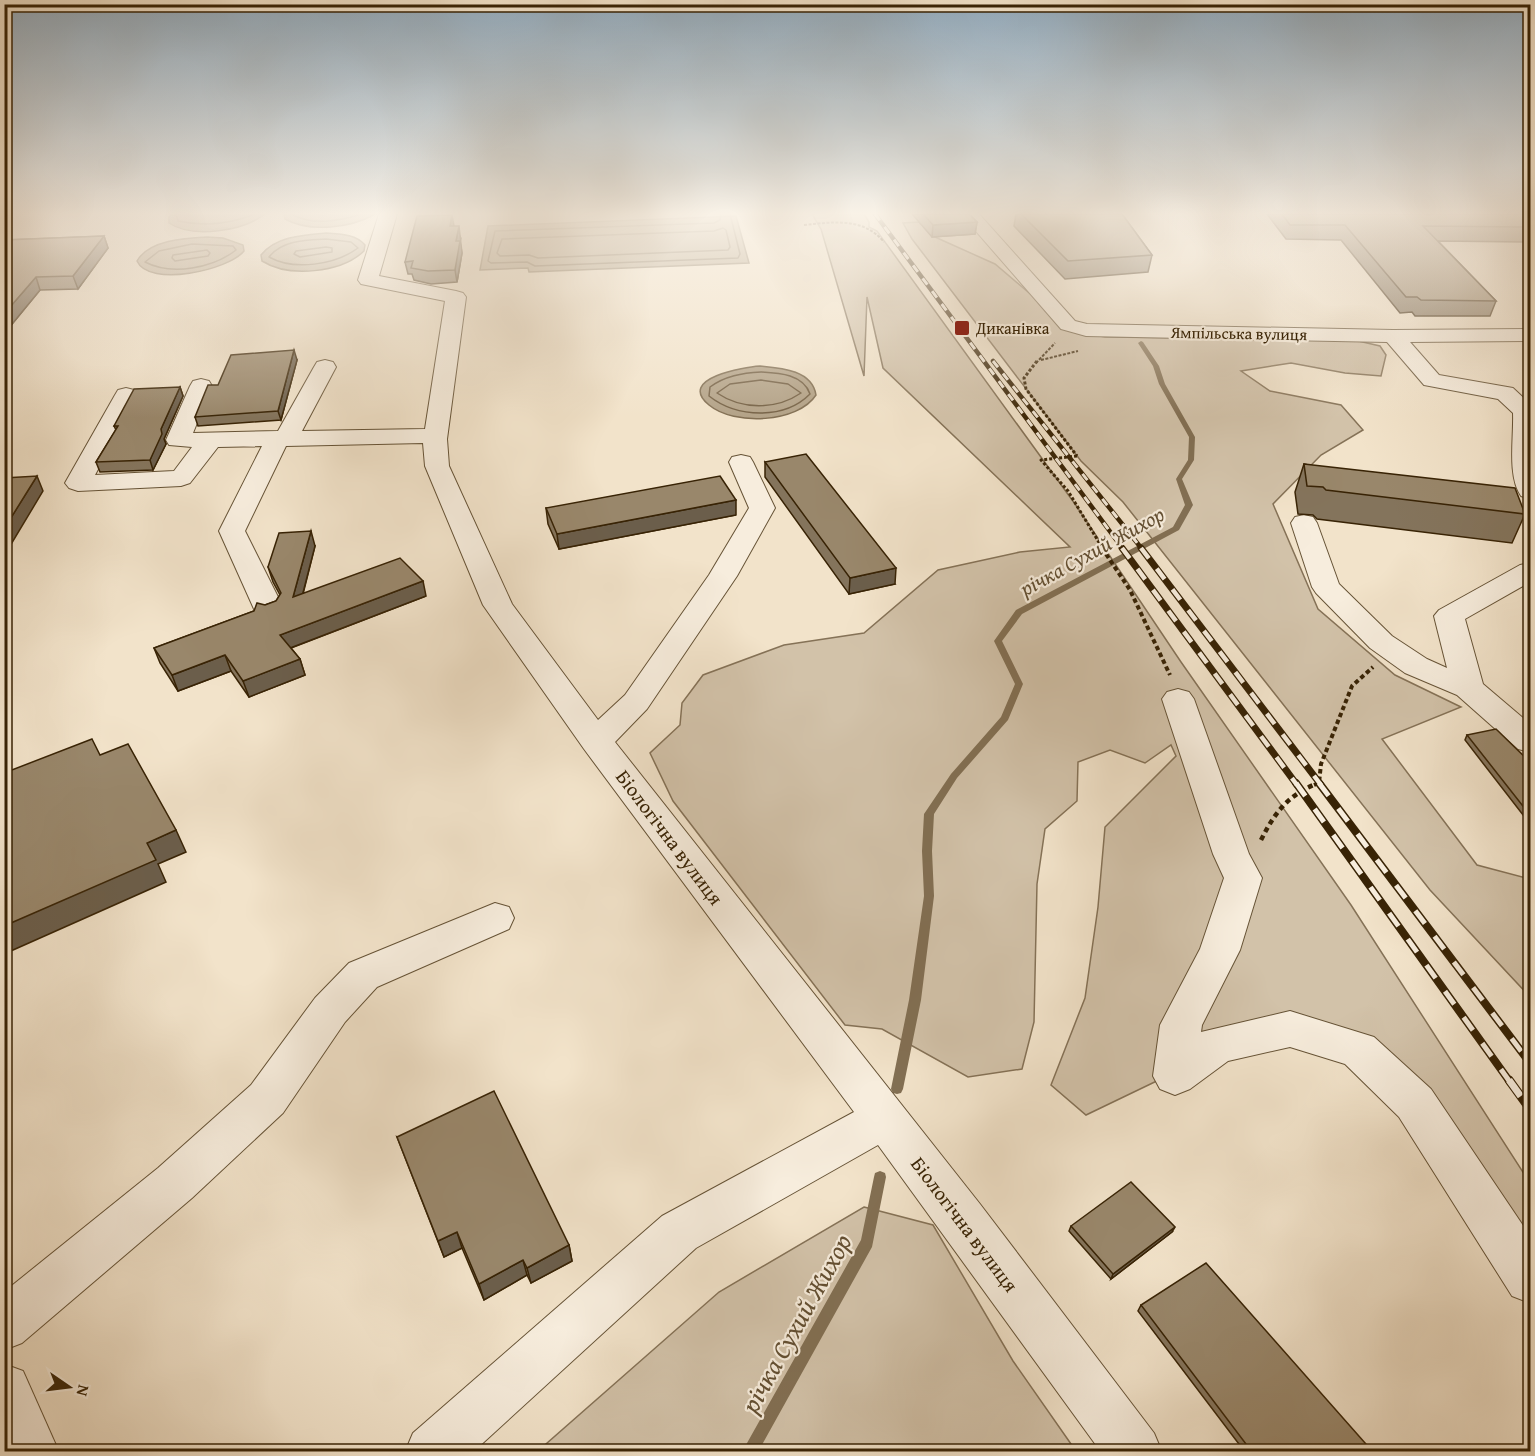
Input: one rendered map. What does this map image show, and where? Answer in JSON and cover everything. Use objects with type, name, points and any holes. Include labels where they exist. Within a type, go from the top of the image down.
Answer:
[{"type":"street","name":"Біологічна вулиця","points":[[378,282],[456,297],[436,436],[437,466],[498,605],[596,741],[963,1220],[1120,1446]]},
{"type":"street","points":[[1034,282],[1077,328]]},
{"type":"street","name":"Ямпільська вулиця","points":[[1077,328],[1393,336],[1530,335]]},
{"type":"street","points":[[1393,336],[1432,380],[1505,393],[1525,411],[1528,475]]},
{"type":"street","points":[[269,609],[232,531],[282,438],[325,367]]},
{"type":"street","points":[[201,386],[178,440],[436,436]]},
{"type":"street","points":[[126,395],[78,483],[181,478],[211,439]]},
{"type":"street","points":[[596,741],[636,702],[723,576],[762,508],[741,462]]},
{"type":"street","points":[[1304,523],[1326,587],[1381,642],[1416,666],[1468,688],[1530,741]]},
{"type":"street","points":[[1468,688],[1449,616],[1530,571]]},
{"type":"street","points":[[1178,699],[1231,854],[1243,878],[1220,950],[1180,1025],[1175,1076],[1216,1045],[1290,1029],[1359,1050],[1415,1103],[1530,1279]]},
{"type":"street","points":[[4,1325],[175,1183],[267,1099],[330,1010],[363,975],[495,918]]},
{"type":"street","points":[[432,1452],[679,1232],[884,1118]]},
{"type":"street","points":[[4,1390],[32,1452]]},
{"type":"path","points":[[1077,328],[1030,368],[1024,378],[1026,389],[1077,456],[1041,460],[1068,491],[1086,526],[1106,553],[1138,606],[1148,632],[1166,665],[1178,699]]},
{"type":"path","points":[[1243,878],[1277,807],[1300,789],[1319,783],[1321,764],[1352,686],[1378,663]]},
{"type":"shaded area","points":[[836,282],[914,282],[1075,504],[1181,662],[1351,905],[1530,1183],[1530,1308],[1415,1103],[1359,1050],[1244,1039],[1086,1115],[1051,1085],[1085,998],[1098,907],[1105,827],[1176,756],[1171,745],[1145,763],[1110,750],[1078,762],[1077,801],[1045,829],[1037,884],[1034,1022],[1022,1069],[968,1077],[882,1029],[845,1025],[673,801],[650,753],[680,725],[682,703],[703,675],[784,645],[864,633],[938,570],[1020,552],[1070,547],[883,368],[867,297],[864,376]]},
{"type":"shaded area","points":[[945,282],[1016,282],[1074,331],[1105,337],[1354,340],[1380,346],[1386,355],[1381,376],[1345,373],[1291,363],[1241,371],[1270,391],[1341,405],[1363,430],[1321,455],[1273,504],[1318,609],[1395,675],[1461,707],[1382,739],[1477,865],[1530,879],[1530,997],[1430,890],[1123,502],[1081,461]]},
{"type":"shaded area","points":[[864,1207],[933,1225],[1013,1361],[1071,1444],[1064,1451],[538,1451],[719,1292]]},
{"type":"water","points":[[760,366],[786,369],[802,375],[809,380],[816,395],[795,411],[765,418],[734,416],[720,412],[701,396],[701,388],[716,376]]},
{"type":"building","points":[[4,282],[32,282],[4,314]]},
{"type":"building","points":[[1393,282],[1477,282],[1496,301],[1421,300],[1417,297],[1406,297]]},
{"type":"building","points":[[294,350],[278,411],[195,417],[208,385],[218,385],[231,355]]},
{"type":"building","points":[[180,387],[150,460],[96,462],[118,426],[114,426],[134,389]]},
{"type":"building","points":[[806,454],[896,568],[850,578],[765,462]]},
{"type":"building","points":[[1304,464],[1515,488],[1525,514],[1307,486]]},
{"type":"building","points":[[37,476],[4,529],[4,478]]},
{"type":"building","points":[[720,476],[736,500],[557,534],[546,508]]},
{"type":"building","points":[[311,531],[293,597],[400,558],[423,581],[280,635],[300,659],[243,681],[225,655],[172,675],[154,648],[254,611],[257,603],[265,605],[276,601],[281,593],[268,567],[279,533]]},
{"type":"building","points":[[1496,729],[1530,762],[1530,815],[1467,735]]},
{"type":"building","points":[[92,739],[100,755],[128,744],[176,830],[147,843],[156,860],[4,926],[4,773]]},
{"type":"building","points":[[494,1091],[569,1245],[527,1268],[523,1260],[479,1284],[457,1232],[438,1241],[397,1137]]},
{"type":"building","points":[[1131,1182],[1175,1227],[1113,1274],[1071,1226]]},
{"type":"building","points":[[1206,1263],[1373,1452],[1252,1452],[1141,1305]]},
{"type":"waterway","name":"річка Сухий Жихор","points":[[897,1089],[915,1000],[929,896],[927,851],[929,814],[954,776],[1005,718],[1019,684],[998,641],[1019,612],[1176,528],[1189,505],[1179,479],[1191,460],[1192,437],[1162,384],[1156,366],[1141,343]]},
{"type":"waterway","name":"річка Сухий Жихор","points":[[749,1452],[867,1242],[880,1177]]},
{"type":"railway","points":[[925,282],[1123,549]]},
{"type":"railway","points":[[993,361],[1142,549]]},
{"type":"railway","points":[[1122,548],[1297,785]]},
{"type":"railway","points":[[1141,548],[1321,785]]},
{"type":"railway","points":[[1296,783],[1510,1082]]},
{"type":"railway","points":[[1319,783],[1530,1063]]},
{"type":"railway","points":[[1509,1080],[1530,1109]]},
{"type":"place","name":"Диканівка","points":[[962,328]]}]
